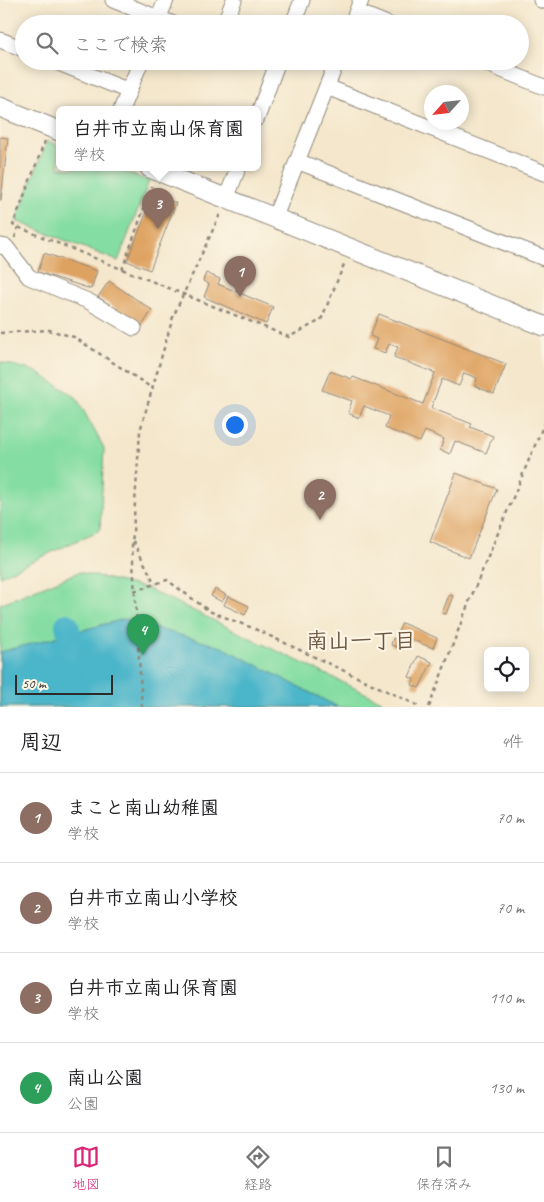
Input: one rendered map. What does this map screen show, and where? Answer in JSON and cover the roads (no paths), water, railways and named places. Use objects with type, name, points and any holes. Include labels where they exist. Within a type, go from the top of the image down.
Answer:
[{"type":"street","points":[[113,0],[144,15]]},
{"type":"street","points":[[160,15],[166,0]]},
{"type":"street","points":[[228,15],[234,0]]},
{"type":"street","points":[[296,15],[302,0]]},
{"type":"street","points":[[0,40],[15,46]]},
{"type":"street","points":[[76,70],[129,92]]},
{"type":"street","points":[[123,106],[138,70]]},
{"type":"street","points":[[261,107],[275,70]]},
{"type":"street","points":[[274,219],[334,70]]},
{"type":"street","points":[[502,70],[544,87]]},
{"type":"street","points":[[327,87],[544,173]]},
{"type":"street","points":[[0,107],[55,129]]},
{"type":"street","points":[[297,161],[544,258]]},
{"type":"street","points":[[159,171],[274,219],[544,326]]},
{"type":"street","points":[[226,199],[237,171]]},
{"type":"street","points":[[0,246],[6,247],[29,277],[88,301],[134,328]]},
{"type":"water","points":[[124,619],[222,647],[338,707],[0,707],[0,652]]},
{"type":"waterway","points":[[67,625],[75,664]]},
{"type":"place","name":"白井市立南山保育園","points":[[158,229]]},
{"type":"place","name":"まこと南山幼稚園","points":[[240,297]]},
{"type":"place","name":"白井市立南山小学校","points":[[320,520]]},
{"type":"place","name":"南山公園","points":[[143,655]]},
{"type":"district","name":"南山一丁目","points":[[361,641]]}]
